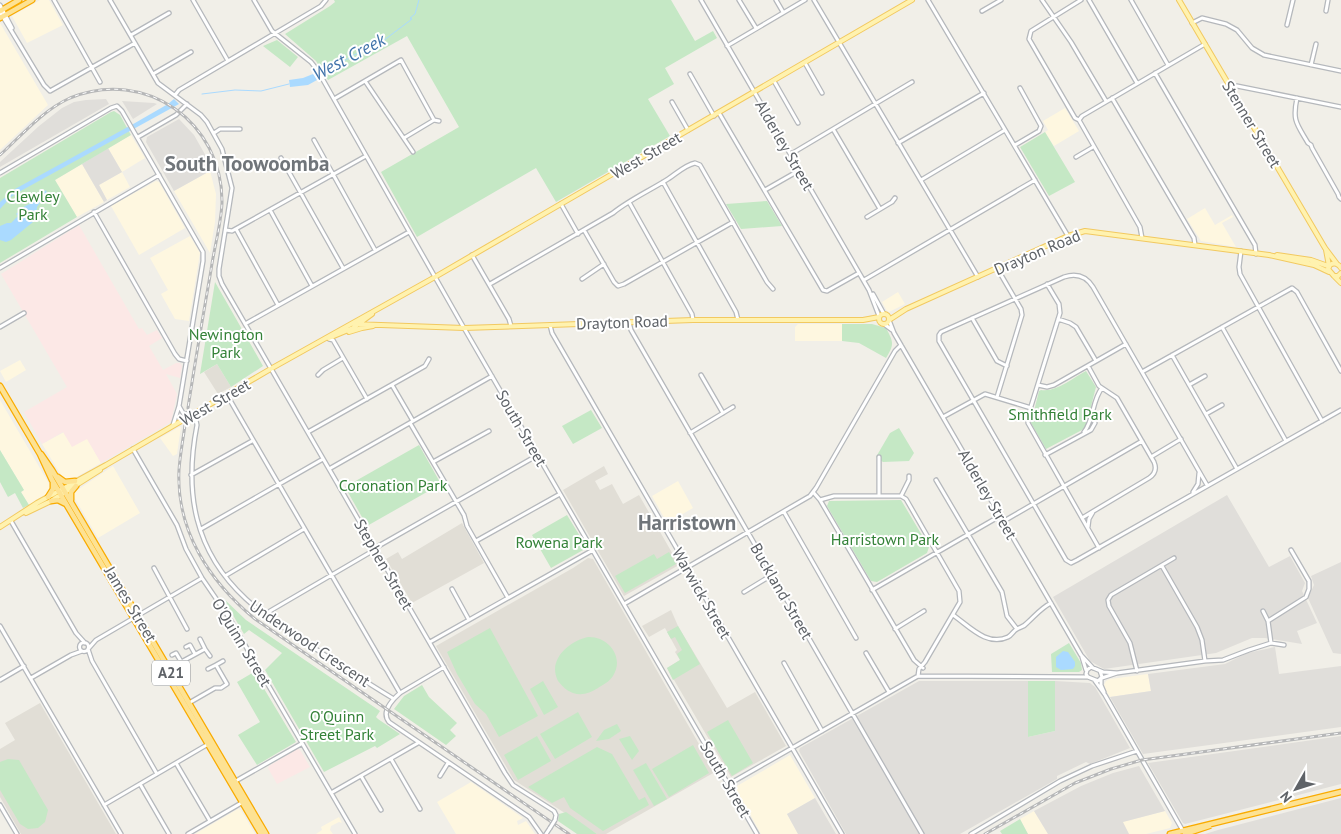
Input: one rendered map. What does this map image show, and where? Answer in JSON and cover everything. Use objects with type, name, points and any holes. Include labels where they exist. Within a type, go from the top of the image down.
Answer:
[{"type":"highway","points":[[2,12],[20,0]]},
{"type":"highway","points":[[2,12],[32,0]]},
{"type":"highway","name":"James Street","points":[[0,386],[40,454],[52,480],[70,504],[233,783],[266,834]]},
{"type":"highway","name":"James Street","points":[[40,454],[52,470],[62,492]]},
{"type":"highway","points":[[52,470],[63,482],[76,484],[70,494],[70,504],[50,499],[53,489],[52,480]]},
{"type":"highway","name":"James Street","points":[[136,617],[189,703],[210,743]]},
{"type":"highway","points":[[1170,834],[1184,833],[1341,792]]},
{"type":"highway","name":"James Street","points":[[244,801],[260,834]]},
{"type":"highway","points":[[1198,834],[1208,827]]},
{"type":"main road","name":"West Street","points":[[380,308],[912,0]]},
{"type":"main road","name":"Stenner Street","points":[[1179,0],[1325,248],[1339,265]]},
{"type":"main road","name":"Drayton Road","points":[[381,326],[464,328],[693,320],[863,320],[882,323],[902,311],[1068,236],[1084,231],[1308,259],[1329,266]]},
{"type":"main road","name":"Stenner Street","points":[[1325,248],[1328,256],[1329,272]]},
{"type":"main road","name":"Drayton Road","points":[[1269,255],[1312,264],[1334,276]]},
{"type":"main road","points":[[1318,262],[1323,262],[1328,256]]},
{"type":"main road","points":[[1329,266],[1332,263],[1339,265]]},
{"type":"main road","points":[[1334,276],[1338,276],[1341,273]]},
{"type":"main road","points":[[1334,276],[1341,283]]},
{"type":"main road","points":[[342,333],[360,323],[380,308]]},
{"type":"main road","points":[[335,334],[380,308]]},
{"type":"main road","name":"Drayton Road","points":[[863,320],[902,311]]},
{"type":"main road","points":[[886,314],[889,320]]},
{"type":"main road","points":[[879,316],[882,323]]},
{"type":"main road","points":[[335,334],[353,324],[381,326]]},
{"type":"main road","points":[[335,334],[381,326]]},
{"type":"main road","name":"West Street","points":[[0,527],[271,369],[335,334]]},
{"type":"street","points":[[54,0],[100,82]]},
{"type":"street","points":[[110,0],[158,83],[187,104],[207,122],[214,133],[222,149],[232,188],[226,230],[236,229],[366,156]]},
{"type":"street","points":[[192,0],[228,61]]},
{"type":"street","name":"South Street","points":[[254,0],[275,33],[311,62],[318,71],[464,328],[758,834]]},
{"type":"street","name":"Alderley Street","points":[[701,0],[864,280],[879,316]]},
{"type":"street","points":[[739,0],[756,28]]},
{"type":"street","points":[[776,0],[783,12]]},
{"type":"street","points":[[727,46],[805,0]]},
{"type":"street","points":[[814,0],[978,277]]},
{"type":"street","points":[[928,0],[1068,236]]},
{"type":"street","points":[[982,11],[1002,0]]},
{"type":"street","points":[[1042,0],[1072,42],[1106,101]]},
{"type":"street","points":[[1081,0],[1031,31],[1029,40],[1070,110],[1075,118],[1079,120],[1140,227],[1142,238]]},
{"type":"street","points":[[1089,0],[1138,83]]},
{"type":"street","points":[[1131,0],[1168,65]]},
{"type":"street","points":[[1287,25],[1293,0]]},
{"type":"street","points":[[1326,11],[1328,0]]},
{"type":"street","points":[[175,95],[179,90],[321,6],[326,1]]},
{"type":"street","points":[[2,12],[49,90],[54,90],[135,43]]},
{"type":"street","points":[[131,35],[169,13]]},
{"type":"street","points":[[1192,23],[1202,18],[1229,25],[1237,30],[1252,48],[1261,54],[1341,71]]},
{"type":"street","points":[[1079,120],[1082,116],[1106,101],[1205,44]]},
{"type":"street","points":[[1311,65],[1316,44]]},
{"type":"street","points":[[153,74],[191,52]]},
{"type":"street","points":[[334,99],[401,60],[434,120]]},
{"type":"street","points":[[804,63],[822,93]]},
{"type":"street","points":[[1155,73],[1255,245],[1256,254]]},
{"type":"street","points":[[690,74],[714,116]]},
{"type":"street","points":[[365,81],[413,152]]},
{"type":"street","points":[[774,81],[798,123]]},
{"type":"street","points":[[791,154],[912,82]]},
{"type":"street","points":[[1230,87],[1237,86],[1341,107]]},
{"type":"street","points":[[1014,145],[1039,131],[1041,126],[1020,88]]},
{"type":"street","points":[[898,143],[984,93]]},
{"type":"street","points":[[1112,98],[1194,238],[1195,245]]},
{"type":"street","points":[[1297,98],[1295,118],[1340,196]]},
{"type":"street","points":[[672,102],[688,130]]},
{"type":"street","points":[[138,137],[176,115],[187,104]]},
{"type":"street","points":[[0,173],[111,108],[118,106],[122,110],[202,250],[203,260],[179,406],[173,426]]},
{"type":"street","points":[[719,113],[823,290],[827,291],[859,273]]},
{"type":"street","points":[[404,138],[434,120],[439,121]]},
{"type":"street","points":[[214,133],[220,129],[240,129]]},
{"type":"street","points":[[833,129],[880,209]]},
{"type":"street","points":[[921,180],[1006,130]]},
{"type":"street","points":[[314,140],[375,250]]},
{"type":"street","points":[[1076,157],[1093,147]]},
{"type":"street","points":[[281,158],[343,268]]},
{"type":"street","points":[[490,284],[578,234],[690,164],[695,163],[700,165],[767,282],[773,288]]},
{"type":"street","points":[[765,190],[800,170]]},
{"type":"street","points":[[0,268],[159,174]]},
{"type":"street","points":[[864,280],[1035,180]]},
{"type":"street","points":[[663,182],[736,312],[738,320]]},
{"type":"street","points":[[867,216],[892,202],[895,198]]},
{"type":"street","points":[[628,202],[692,314],[693,320]]},
{"type":"street","points":[[560,204],[578,234]]},
{"type":"street","points":[[270,210],[312,286]]},
{"type":"street","points":[[94,212],[177,357],[186,361]]},
{"type":"street","points":[[584,230],[618,286],[733,222]]},
{"type":"street","points":[[236,229],[278,305]]},
{"type":"street","name":"Stephen Street","points":[[226,230],[219,276],[222,284],[508,778],[516,787],[556,815],[546,834]]},
{"type":"street","points":[[245,324],[409,232]]},
{"type":"street","points":[[1241,251],[1239,272],[1322,421]]},
{"type":"street","points":[[472,255],[510,319],[511,326]]},
{"type":"street","points":[[582,278],[604,264]]},
{"type":"street","points":[[997,268],[1015,299],[1022,317],[997,397]]},
{"type":"street","points":[[1208,485],[1092,284],[1086,278],[1078,275],[1067,276],[972,318],[942,332],[938,336],[1066,560],[1070,562],[1074,562],[1099,548],[1341,410]]},
{"type":"street","points":[[1047,284],[1059,304],[1060,311],[1031,408],[1028,425],[1099,548]]},
{"type":"street","points":[[1142,372],[1289,288],[1293,288],[1297,292],[1341,371]]},
{"type":"street","name":"Alderley Street","points":[[869,290],[886,314]]},
{"type":"street","points":[[0,327],[24,313]]},
{"type":"street","points":[[972,318],[997,361],[1007,366]]},
{"type":"street","points":[[1058,319],[1076,327],[1096,361]]},
{"type":"street","name":"Alderley Street","points":[[889,320],[894,333],[1081,655],[1086,671]]},
{"type":"street","name":"Buckland Street","points":[[629,322],[630,330],[922,834]]},
{"type":"street","name":"Alderley Street","points":[[882,323],[894,333]]},
{"type":"street","name":"Warwick Street","points":[[550,325],[552,333],[842,834]]},
{"type":"street","points":[[1222,327],[1286,442]]},
{"type":"street","points":[[335,334],[333,340],[367,399]]},
{"type":"street","points":[[326,339],[333,340]]},
{"type":"street","points":[[1038,384],[1047,387],[1054,385],[1126,344]]},
{"type":"street","points":[[624,604],[812,494],[895,351],[901,345]]},
{"type":"street","points":[[1172,356],[1237,469]]},
{"type":"street","points":[[318,375],[343,358]]},
{"type":"street","points":[[308,432],[425,366],[429,359]]},
{"type":"street","points":[[1082,518],[1151,477],[1155,468],[1151,456],[1116,396],[1102,388],[1088,366]]},
{"type":"street","points":[[701,375],[723,413]]},
{"type":"street","points":[[329,469],[492,376]]},
{"type":"street","points":[[1189,385],[1205,376]]},
{"type":"street","points":[[392,385],[508,598]]},
{"type":"street","points":[[1081,434],[1087,428],[1098,394],[1102,388]]},
{"type":"street","points":[[943,417],[985,394],[1031,408]]},
{"type":"street","points":[[227,395],[400,693]]},
{"type":"street","points":[[1206,414],[1222,405]]},
{"type":"street","points":[[179,406],[183,413],[190,416]]},
{"type":"street","points":[[690,432],[733,407]]},
{"type":"street","points":[[1046,455],[1081,434],[1090,431],[1096,421],[1094,411]]},
{"type":"street","name":"Underwood Crescent","points":[[190,416],[196,420],[191,475],[193,506],[206,547],[225,576],[247,600],[267,615],[316,650],[394,699]]},
{"type":"street","points":[[433,462],[489,431]]},
{"type":"street","points":[[1151,456],[1181,439]]},
{"type":"street","points":[[191,475],[252,441]]},
{"type":"street","points":[[1004,521],[1142,441]]},
{"type":"street","name":"O'Quinn Street","points":[[133,449],[176,525],[186,549],[202,578],[220,602],[355,834]]},
{"type":"street","points":[[267,615],[270,611],[375,548],[538,455]]},
{"type":"street","points":[[879,457],[879,496]]},
{"type":"street","points":[[201,529],[323,459]]},
{"type":"street","points":[[1191,495],[1199,481],[1197,467]]},
{"type":"street","points":[[901,496],[909,476]]},
{"type":"street","points":[[936,480],[1002,592],[1007,616],[1017,629]]},
{"type":"street","points":[[476,542],[560,494]]},
{"type":"street","points":[[812,494],[820,500],[895,629],[914,660],[922,668],[924,676]]},
{"type":"street","points":[[820,500],[834,496],[901,496],[906,499],[959,591],[960,602],[918,676]]},
{"type":"street","points":[[1089,530],[1089,519],[1095,510]]},
{"type":"street","points":[[784,512],[856,638]]},
{"type":"street","points":[[872,590],[1000,516]]},
{"type":"street","points":[[11,521],[76,633],[83,652],[92,661],[157,774]]},
{"type":"street","points":[[225,576],[304,529]]},
{"type":"street","points":[[430,642],[593,550]]},
{"type":"street","points":[[1268,620],[1306,596],[1309,589],[1309,581],[1291,550]]},
{"type":"street","points":[[1137,671],[1130,643],[1109,606],[1108,600],[1111,595],[1174,558]]},
{"type":"street","points":[[1162,566],[1198,628],[1205,661]]},
{"type":"street","points":[[154,568],[187,629]]},
{"type":"street","points":[[744,592],[772,575]]},
{"type":"street","points":[[31,678],[71,655],[80,646],[96,640],[202,578]]},
{"type":"street","points":[[452,590],[469,620]]},
{"type":"street","points":[[953,615],[983,636],[994,641],[1008,637],[1024,626],[1043,607],[1051,603]]},
{"type":"street","points":[[895,629],[924,611]]},
{"type":"street","points":[[1263,611],[1268,620],[1271,643]]},
{"type":"street","points":[[0,626],[121,834]]},
{"type":"street","points":[[76,633],[86,643],[92,661]]},
{"type":"street","points":[[200,639],[210,656]]},
{"type":"street","points":[[71,655],[89,649],[96,640]]},
{"type":"street","points":[[1073,676],[1089,668],[1117,673],[1223,660],[1271,643],[1284,645]]},
{"type":"street","points":[[186,647],[190,645],[196,654]]},
{"type":"street","points":[[170,671],[205,648]]},
{"type":"street","points":[[172,655],[176,653],[182,663]]},
{"type":"street","points":[[866,654],[889,692]]},
{"type":"street","name":"Alderley Street","points":[[1081,655],[1093,668]]},
{"type":"street","points":[[208,669],[223,661]]},
{"type":"street","points":[[784,663],[822,730]]},
{"type":"street","points":[[189,703],[215,688],[221,688],[227,684],[216,665]]},
{"type":"street","points":[[0,680],[24,666]]},
{"type":"street","points":[[444,667],[400,693],[394,699],[385,714],[385,718],[418,743],[527,815],[541,834]]},
{"type":"street","points":[[1086,671],[1105,695]]},
{"type":"street","points":[[1100,671],[1102,674],[1101,685],[1105,695],[1184,833]]},
{"type":"street","points":[[729,784],[918,676],[1073,676],[1090,678],[1096,681],[1117,673]]},
{"type":"street","points":[[104,805],[210,743]]},
{"type":"street","points":[[331,793],[418,743]]},
{"type":"street","points":[[233,783],[301,744]]},
{"type":"street","points":[[971,834],[1060,781],[1092,766],[1137,751]]},
{"type":"street","points":[[391,759],[420,809]]},
{"type":"street","points":[[176,763],[210,821]]},
{"type":"street","points":[[440,776],[448,763]]},
{"type":"street","points":[[361,776],[381,810]]},
{"type":"street","points":[[140,784],[169,834]]},
{"type":"street","points":[[188,834],[244,801]]},
{"type":"street","points":[[0,805],[17,834]]},
{"type":"shaded area","points":[[40,0],[49,0],[63,25],[27,43],[12,16]]},
{"type":"shaded area","points":[[0,23],[48,105],[0,150]]},
{"type":"shaded area","points":[[106,99],[109,104],[0,167],[0,162],[39,126],[62,108],[74,102]]},
{"type":"shaded area","points":[[122,101],[154,103],[157,104],[133,119]]},
{"type":"shaded area","points":[[1065,108],[1079,131],[1054,146],[1045,132],[1048,130],[1043,121]]},
{"type":"shaded area","points":[[179,119],[194,135],[207,158],[210,171],[174,191],[146,142],[147,137]]},
{"type":"shaded area","points":[[131,135],[145,158],[122,172],[108,148]]},
{"type":"shaded area","points":[[108,148],[122,172],[99,185],[107,200],[104,202],[82,164]]},
{"type":"shaded area","points":[[82,164],[104,202],[77,217],[55,180]]},
{"type":"shaded area","points":[[210,171],[216,194],[215,222],[210,253],[174,191]]},
{"type":"shaded area","points":[[122,172],[130,187],[107,200],[99,185]]},
{"type":"shaded area","points":[[156,181],[159,182],[185,228],[139,255],[111,206]]},
{"type":"shaded area","points":[[1205,208],[1215,225],[1232,215],[1233,217],[1222,223],[1236,247],[1201,241],[1187,219]]},
{"type":"shaded area","points":[[79,225],[139,329],[142,328],[147,335],[157,330],[162,338],[149,346],[163,370],[176,363],[180,363],[182,366],[180,378],[166,374],[177,394],[171,422],[101,463],[87,439],[72,447],[63,432],[42,444],[24,412],[67,387],[1,274]]},
{"type":"shaded area","points":[[190,236],[200,253],[189,321],[175,319],[161,294],[168,290],[150,258]]},
{"type":"shaded area","points":[[898,292],[905,304],[889,312],[887,311],[882,302]]},
{"type":"shaded area","points":[[798,324],[842,324],[842,341],[795,341],[795,327]]},
{"type":"shaded area","points":[[20,360],[26,370],[6,382],[0,371]]},
{"type":"shaded area","points":[[217,364],[231,387],[218,394],[204,372]]},
{"type":"shaded area","points":[[0,400],[51,487],[47,494],[29,505],[21,492],[24,490],[0,450]]},
{"type":"shaded area","points":[[181,427],[177,454],[173,456],[160,438]]},
{"type":"shaded area","points":[[64,432],[87,438],[101,463],[73,479],[63,478],[42,444]]},
{"type":"shaded area","points":[[113,466],[140,513],[98,538],[74,494]]},
{"type":"shaded area","points":[[604,466],[608,474],[595,481],[600,490],[612,484],[623,504],[639,495],[679,565],[624,596],[563,490]]},
{"type":"shaded area","points":[[678,481],[693,508],[667,523],[652,496]]},
{"type":"shaded area","points":[[1227,495],[1269,567],[1290,556],[1305,583],[1302,591],[1317,623],[1297,631],[1302,644],[1265,638],[1252,638],[1216,653],[1104,669],[1090,661],[1053,597]]},
{"type":"shaded area","points":[[462,523],[484,563],[412,603],[386,559],[398,552],[402,559]]},
{"type":"shaded area","points":[[588,558],[593,559],[715,772],[606,834],[597,834],[514,780],[436,646]]},
{"type":"shaded area","points":[[1341,562],[1341,654],[1333,653],[1308,598],[1314,585],[1311,576]]},
{"type":"shaded area","points":[[671,610],[678,626],[727,708],[755,692],[786,746],[731,777],[667,668],[680,660],[675,652],[677,650],[665,628],[649,637],[642,626]]},
{"type":"shaded area","points":[[1275,647],[1279,674],[1341,666],[1341,727],[1143,754],[1110,697],[1151,691],[1148,674],[1225,664],[1247,653]]},
{"type":"shaded area","points":[[1148,674],[1151,691],[1110,697],[1105,689],[1106,681],[1110,679]]},
{"type":"shaded area","points":[[919,681],[1028,681],[1028,737],[1055,731],[1055,681],[1090,683],[1095,687],[1130,748],[1090,764],[1086,762],[1057,776],[1057,779],[960,834],[846,834],[799,751],[800,748]]},
{"type":"shaded area","points":[[40,703],[116,834],[21,834],[0,797],[0,749],[15,740],[5,723]]},
{"type":"shaded area","points":[[1341,736],[1341,784],[1185,824],[1148,763]]},
{"type":"shaded area","points":[[297,749],[300,750],[310,767],[277,784],[268,768],[269,766]]},
{"type":"shaded area","points":[[790,755],[815,798],[787,814],[798,834],[761,834],[736,789],[737,786]]},
{"type":"shaded area","points":[[1139,766],[1165,811],[1123,822],[1129,834],[1048,834],[1034,811],[1081,786],[1113,773]]},
{"type":"shaded area","points":[[471,782],[523,818],[517,821],[518,825],[526,821],[535,834],[456,834],[437,802]]},
{"type":"shaded area","points":[[815,798],[836,834],[798,834],[787,814]]},
{"type":"shaded area","points":[[1341,798],[1341,834],[1205,834],[1218,830]]},
{"type":"shaded area","points":[[238,809],[241,810],[255,834],[195,834]]},
{"type":"shaded area","points":[[1034,811],[1048,834],[1028,834],[1020,819]]},
{"type":"shaded area","points":[[1165,811],[1172,823],[1170,828],[1146,834],[1129,834],[1122,822]]},
{"type":"shaded area","points":[[339,817],[342,823],[339,822],[331,826],[330,830],[333,834],[316,834],[322,830],[321,827]]},
{"type":"green space","points":[[334,0],[671,0],[695,41],[713,31],[717,38],[665,68],[674,84],[648,99],[670,136],[556,202],[536,168],[417,237],[381,172],[459,127],[407,36],[328,80],[316,61],[285,34],[330,6],[335,2]]},
{"type":"green space","points":[[277,40],[298,57],[290,67],[263,46]]},
{"type":"green space","name":"Clewley Park","points":[[114,111],[120,115],[131,135],[55,180],[77,217],[0,263],[0,178]]},
{"type":"green space","points":[[1045,132],[1075,182],[1049,196],[1020,147]]},
{"type":"green space","points":[[767,201],[782,226],[741,229],[726,204]]},
{"type":"green space","name":"Newington Park","points":[[215,282],[263,366],[231,387],[217,364],[200,374]]},
{"type":"green space","points":[[842,324],[872,324],[886,328],[892,343],[886,358],[859,343],[842,341]]},
{"type":"green space","name":"Smithfield Park","points":[[1086,371],[1096,387],[1086,426],[1046,449],[1031,423],[1039,391],[1059,387]]},
{"type":"green space","points":[[591,410],[602,428],[573,444],[562,426]]},
{"type":"green space","points":[[899,428],[914,453],[909,461],[883,462],[876,457],[890,433]]},
{"type":"green space","name":"Coronation Park","points":[[419,445],[441,484],[367,526],[345,487]]},
{"type":"green space","points":[[0,450],[24,490],[21,492],[29,505],[23,508],[15,493],[8,497],[0,482]]},
{"type":"green space","name":"Harristown Park","points":[[901,500],[929,547],[927,553],[877,582],[871,581],[827,506],[829,501]]},
{"type":"green space","name":"Rowena Park","points":[[567,515],[586,546],[585,549],[551,568],[532,535]]},
{"type":"green space","points":[[669,552],[676,564],[625,593],[615,576],[654,554],[657,559]]},
{"type":"green space","name":"O'Quinn Street Park","points":[[223,598],[246,620],[380,711],[376,717],[400,734],[377,748],[375,746],[324,772],[265,670],[282,653],[249,630],[244,634]]},
{"type":"green space","points":[[678,626],[700,664],[673,680],[667,668],[680,660],[677,654],[682,650],[675,637],[671,639],[667,632]]},
{"type":"green space","points":[[490,628],[538,716],[499,737],[486,714],[475,704],[457,674],[447,652]]},
{"type":"green space","points":[[588,637],[602,640],[608,644],[616,655],[616,669],[610,680],[598,688],[586,694],[576,694],[567,690],[558,681],[555,666],[567,647]]},
{"type":"green space","points":[[1069,643],[1081,663],[1082,670],[1079,672],[1052,672],[1051,654]]},
{"type":"green space","points":[[254,672],[296,742],[257,765],[238,735],[260,722],[237,682]]},
{"type":"green space","points":[[543,681],[558,707],[544,715],[530,689]]},
{"type":"green space","points":[[1028,681],[1055,681],[1055,731],[1028,737]]},
{"type":"green space","points":[[422,685],[429,697],[457,723],[450,730],[456,736],[446,745],[394,709],[404,696]]},
{"type":"green space","points":[[578,712],[592,737],[555,759],[540,734]]},
{"type":"green space","points":[[728,720],[753,763],[732,776],[707,732]]},
{"type":"green space","points":[[617,724],[621,731],[609,739],[596,741],[604,730]]},
{"type":"green space","points":[[537,736],[551,761],[518,780],[504,755]]},
{"type":"green space","points":[[630,736],[639,751],[632,760],[619,739]]},
{"type":"green space","points":[[693,745],[709,773],[669,797],[652,769]]},
{"type":"green space","points":[[597,747],[612,754],[639,800],[645,797],[649,805],[603,831],[570,808],[564,797],[552,803],[528,787]]},
{"type":"green space","points":[[8,759],[19,760],[48,810],[45,822],[38,828],[28,829],[20,824],[0,790],[0,762]]},
{"type":"green space","points":[[646,763],[667,799],[654,806],[633,770]]},
{"type":"green space","points":[[566,812],[597,834],[577,834],[558,821],[559,814]]},
{"type":"green space","points":[[1020,819],[1028,834],[1002,834],[1000,831]]},
{"type":"water","points":[[313,74],[318,78],[317,80],[308,85],[290,87],[289,80]]},
{"type":"water","points":[[174,99],[179,104],[17,193],[0,209],[0,202],[15,189],[135,123]]},
{"type":"water","points":[[46,190],[47,193],[37,207],[33,222],[11,240],[6,242],[0,240],[0,226],[11,223],[18,216],[16,214]]},
{"type":"water","points":[[1063,651],[1068,652],[1075,662],[1073,669],[1061,670],[1056,667],[1056,657]]},
{"type":"waterway","name":"West Creek","points":[[322,74],[354,55],[379,44],[412,19],[410,18],[415,14],[419,0]]},
{"type":"waterway","name":"West Creek","points":[[202,94],[235,90],[261,91],[289,84]]},
{"type":"railway","points":[[0,155],[33,124],[60,103],[98,90],[126,90],[151,96],[174,108],[194,126],[209,148],[219,174],[222,203],[188,408]]},
{"type":"railway","points":[[185,425],[179,470],[183,514],[199,554],[210,572],[224,589],[255,619],[569,834]]},
{"type":"railway","points":[[985,834],[1075,783],[1111,769],[1142,760],[1341,733]]},
{"type":"district","name":"South Toowoomba","points":[[247,164]]},
{"type":"district","name":"Harristown","points":[[687,523]]}]
